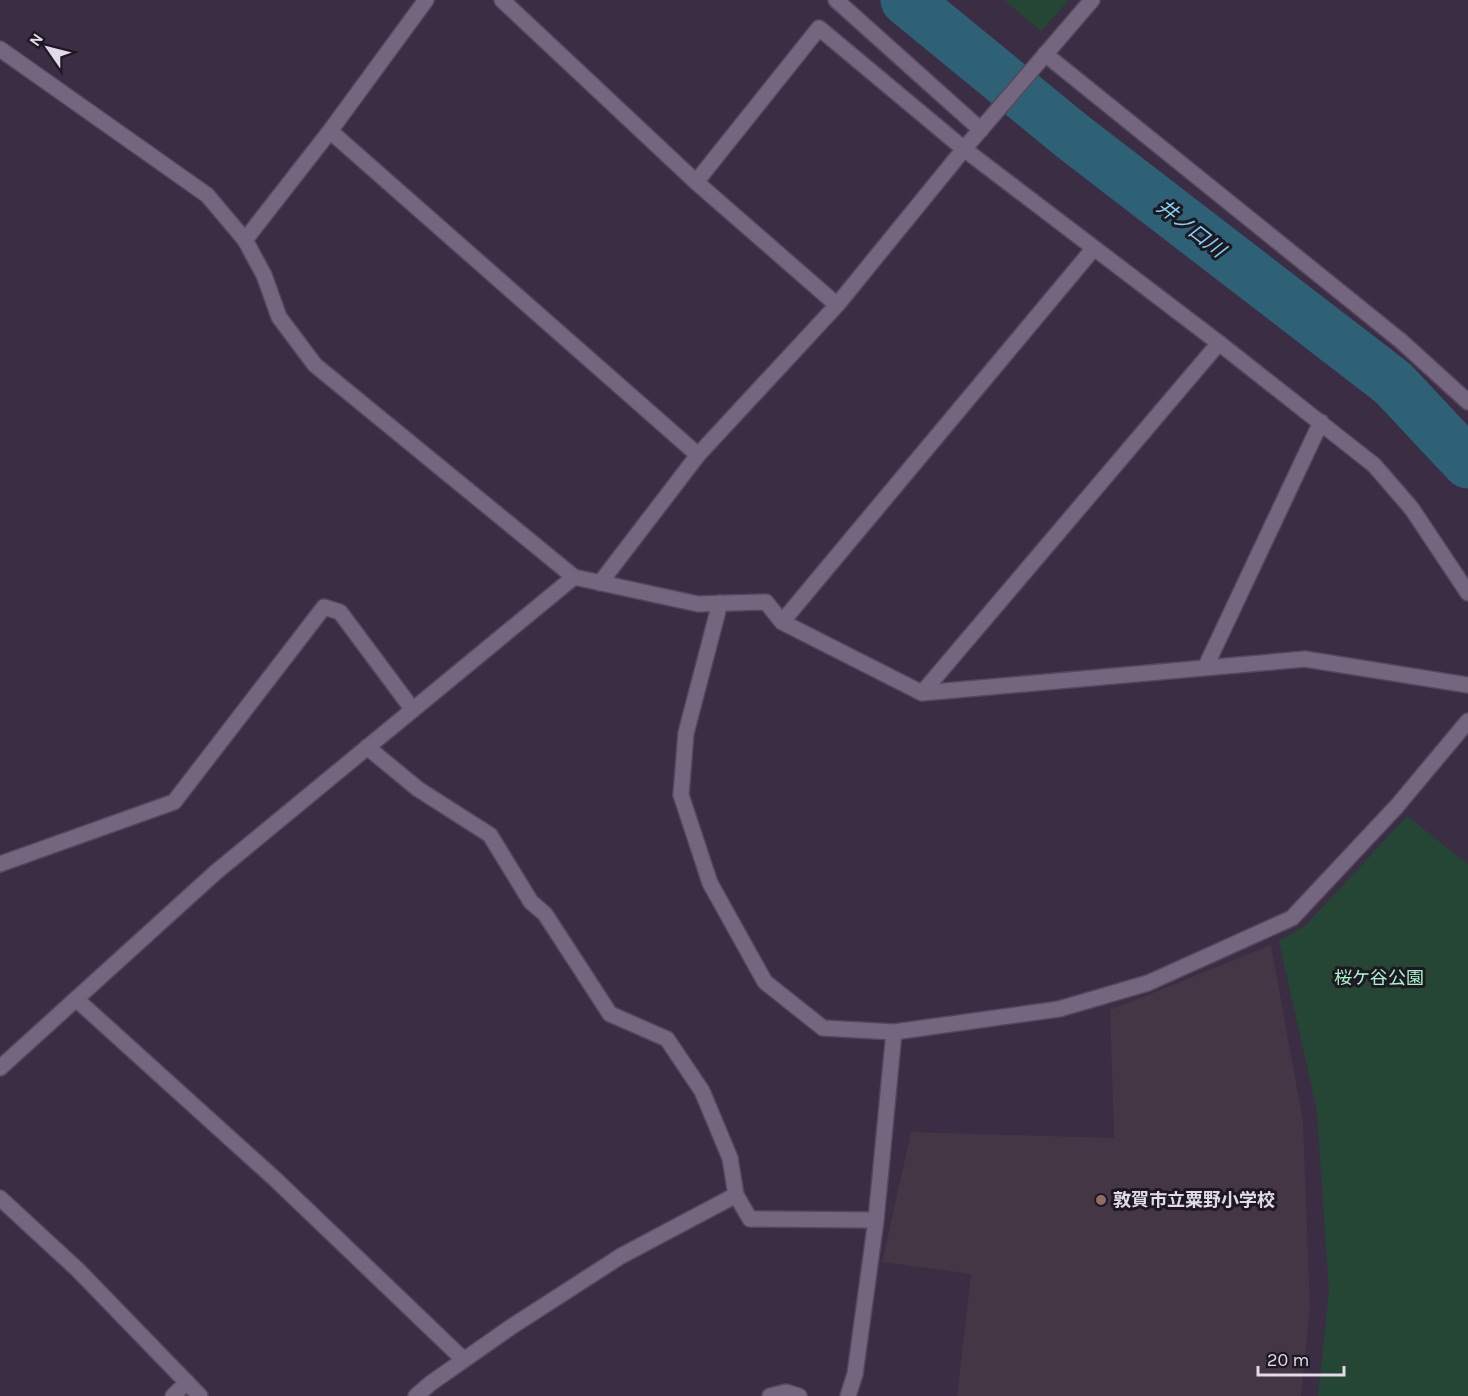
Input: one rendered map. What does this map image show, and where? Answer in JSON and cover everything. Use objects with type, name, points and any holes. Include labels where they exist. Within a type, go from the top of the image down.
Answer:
[{"type":"street","points":[[245,240],[330,131],[426,0]]},
{"type":"street","points":[[502,0],[696,182],[837,305]]},
{"type":"street","points":[[836,0],[986,125]]},
{"type":"street","points":[[600,583],[698,455],[837,305],[964,149],[1092,0]]},
{"type":"street","points":[[696,182],[819,28],[964,149],[1219,343],[1374,465],[1412,508],[1468,593]]},
{"type":"street","points":[[0,49],[207,195],[245,240],[264,275],[279,317],[315,365],[574,577],[698,604],[766,602],[782,622],[922,693],[1305,659],[1468,685]]},
{"type":"street","points":[[1045,54],[1401,341],[1468,402]]},
{"type":"street","points":[[330,131],[698,455]]},
{"type":"street","points":[[782,622],[1094,248]]},
{"type":"street","points":[[922,693],[1219,343]]},
{"type":"street","points":[[1205,668],[1321,422]]},
{"type":"street","points":[[1,1069],[216,872],[574,577]]},
{"type":"street","points":[[720,603],[686,733],[681,795],[710,883],[765,982],[823,1028],[894,1032],[1059,1009],[1148,983],[1292,918],[1397,806],[1468,721]]},
{"type":"street","points":[[0,864],[174,802],[324,607],[340,612],[413,710]]},
{"type":"street","points":[[367,747],[418,789],[490,835],[531,902],[545,914],[610,1014],[667,1039],[702,1091],[730,1158],[736,1196],[750,1219],[876,1220]]},
{"type":"street","points":[[76,999],[274,1179],[464,1360]]},
{"type":"street","points":[[848,1396],[855,1374],[876,1220],[894,1032]]},
{"type":"street","points":[[416,1396],[511,1327],[621,1256],[736,1196]]},
{"type":"street","points":[[0,1198],[78,1270],[200,1396]]},
{"type":"street","points":[[173,1396],[187,1382]]},
{"type":"street","points":[[770,1396],[786,1392],[799,1396]]},
{"type":"shaded area","name":"敦賀市立粟野小学校","points":[[1271,945],[1303,1121],[1310,1308],[1301,1396],[957,1396],[971,1274],[882,1262],[911,1132],[1114,1138],[1110,1010]]},
{"type":"green space","points":[[1004,0],[1069,0],[1041,31]]},
{"type":"green space","name":"桜ケ谷公園","points":[[1407,816],[1468,864],[1468,1396],[1318,1396],[1329,1291],[1317,1111],[1279,941],[1306,925]]},
{"type":"waterway","name":"井ノ口川","points":[[906,0],[1072,136],[1393,383],[1468,463]]},
{"type":"place","name":"敦賀市立粟野小学校","points":[[1101,1200]]}]
